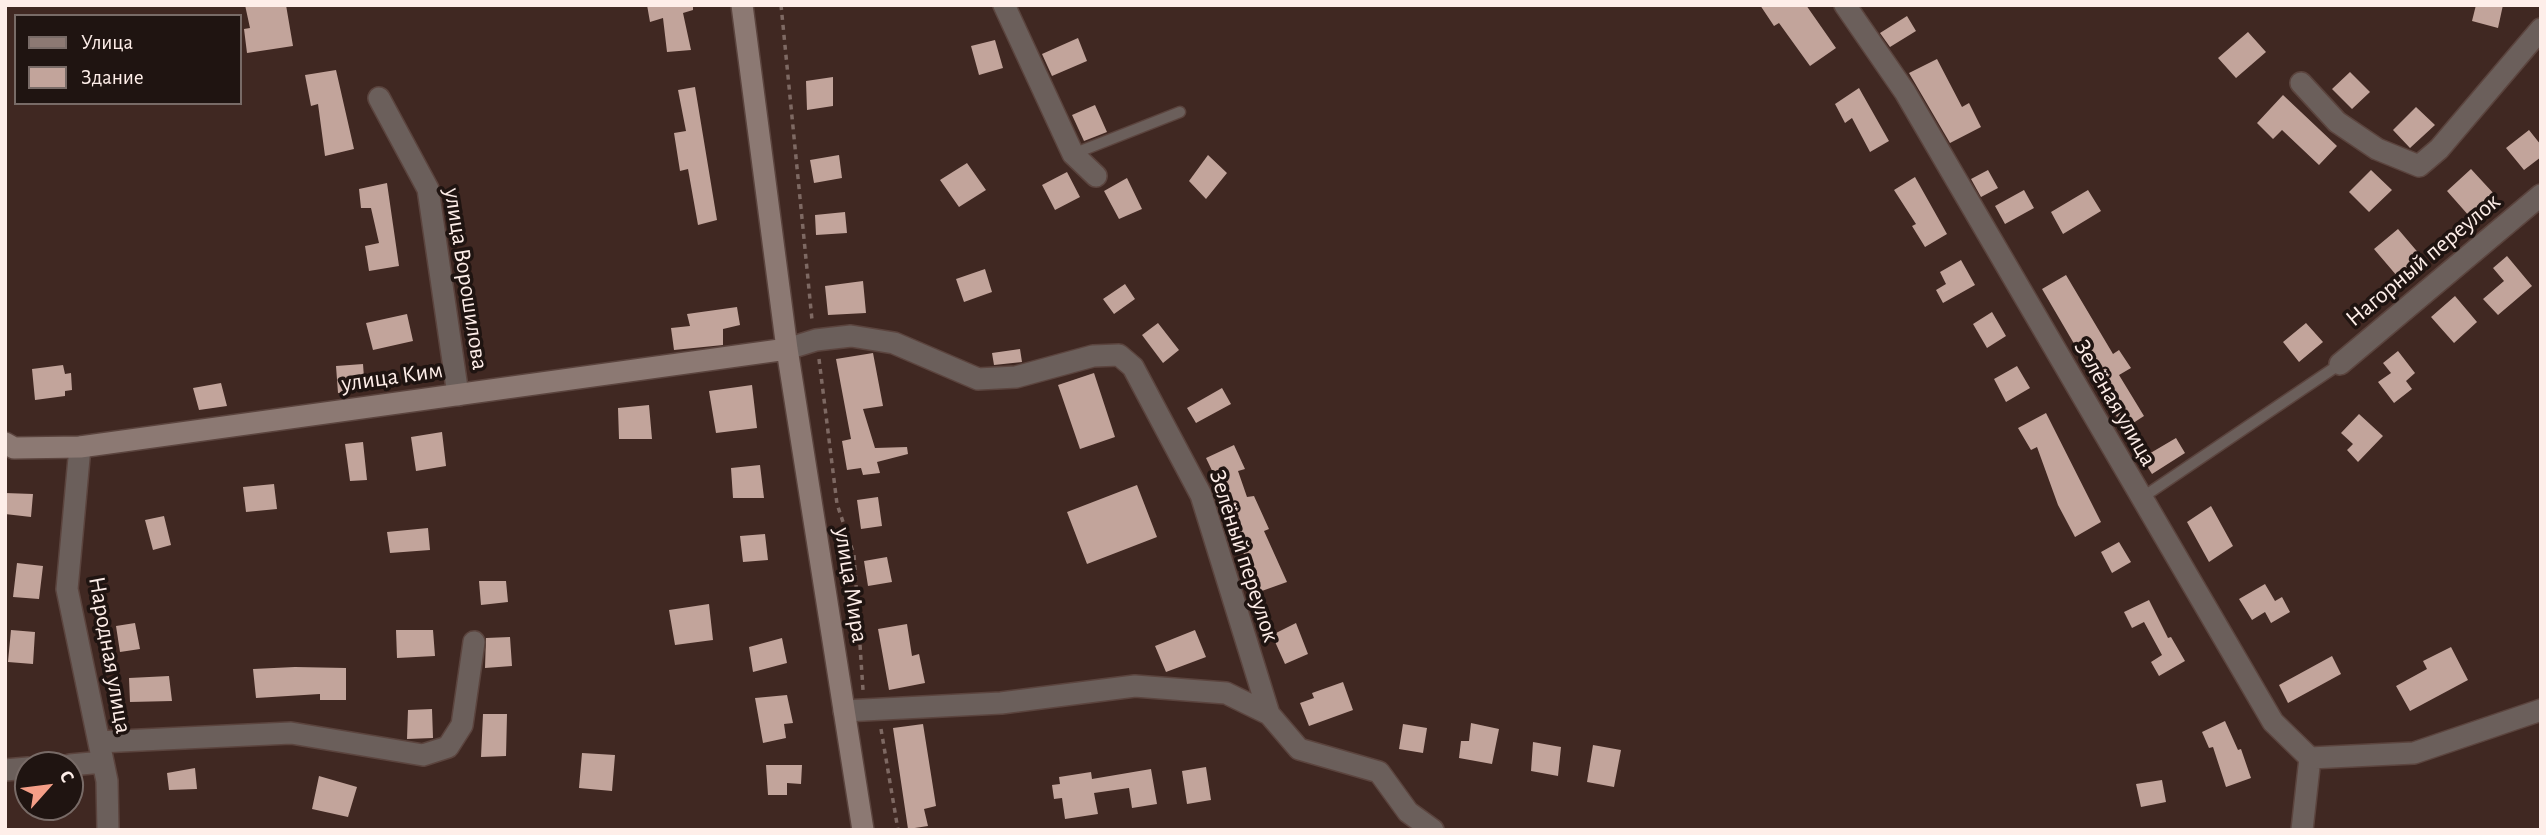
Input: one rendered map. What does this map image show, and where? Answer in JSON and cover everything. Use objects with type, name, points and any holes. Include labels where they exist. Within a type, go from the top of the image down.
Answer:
[{"type":"street","name":"улица Мира","points":[[742,5],[787,349],[863,830]]},
{"type":"street","points":[[1004,5],[1073,154],[1096,176]]},
{"type":"street","name":"Зелёная улица","points":[[1845,5],[1905,92],[2140,499],[2273,722],[2310,758]]},
{"type":"street","points":[[2301,83],[2337,122],[2377,149],[2419,166],[2439,149],[2541,29]]},
{"type":"street","name":"улица Ворошилова","points":[[379,98],[428,189],[458,395]]},
{"type":"street","name":"Нагорный переулок","points":[[2340,364],[2541,195]]},
{"type":"street","name":"Зелёный переулок","points":[[787,349],[816,340],[851,335],[894,343],[978,379],[1016,377],[1093,356],[1119,355],[1133,367],[1201,495],[1269,715]]},
{"type":"street","name":"улица Ким","points":[[5,443],[14,448],[80,447],[787,349]]},
{"type":"street","name":"Народная улица","points":[[80,447],[67,589],[107,781],[108,830]]},
{"type":"street","points":[[84,759],[101,752],[291,733],[424,755],[449,747],[462,726],[474,642]]},
{"type":"street","name":"Зелёный переулок","points":[[844,711],[1001,703],[1135,686],[1226,693],[1269,715],[1299,749],[1379,772],[1408,812],[1433,830]]},
{"type":"street","points":[[2302,830],[2310,758],[2414,753],[2541,710]]},
{"type":"lane","points":[[1073,154],[1180,112]]},
{"type":"lane","points":[[2140,499],[2340,364]]},
{"type":"path","points":[[781,5],[800,221],[838,503],[854,555],[863,691],[876,711],[887,751],[898,830]]},
{"type":"building","points":[[245,5],[286,5],[293,46],[247,53],[244,29],[250,28]]},
{"type":"building","points":[[647,5],[693,5],[693,10],[683,13],[691,50],[667,52],[663,18],[650,22]]},
{"type":"building","points":[[1760,5],[1806,5],[1836,48],[1810,66],[1779,23],[1774,26]]},
{"type":"building","points":[[2476,5],[2503,5],[2498,28],[2472,21]]},
{"type":"building","points":[[1907,16],[1916,31],[1890,47],[1880,33]]},
{"type":"building","points":[[2248,32],[2266,52],[2236,78],[2218,58]]},
{"type":"building","points":[[1078,38],[1087,61],[1052,76],[1042,54]]},
{"type":"building","points":[[995,40],[1003,68],[979,75],[971,46]]},
{"type":"building","points":[[1937,59],[1962,107],[1969,103],[1981,127],[1950,143],[1909,73]]},
{"type":"building","points":[[336,70],[354,149],[325,156],[318,104],[311,106],[305,75]]},
{"type":"building","points":[[2350,72],[2370,92],[2352,109],[2332,89]]},
{"type":"building","points":[[833,77],[833,106],[807,110],[806,81]]},
{"type":"building","points":[[695,87],[717,220],[698,225],[688,169],[680,171],[674,133],[686,131],[678,90]]},
{"type":"building","points":[[1859,88],[1889,141],[1870,152],[1852,118],[1845,123],[1835,104]]},
{"type":"building","points":[[2283,95],[2337,146],[2319,165],[2282,130],[2273,139],[2257,123]]},
{"type":"building","points":[[1095,105],[1107,132],[1084,141],[1072,115]]},
{"type":"building","points":[[2416,107],[2435,125],[2410,148],[2393,130]]},
{"type":"building","points":[[2529,130],[2541,145],[2541,157],[2524,170],[2506,148]]},
{"type":"building","points":[[839,155],[842,178],[814,183],[810,160]]},
{"type":"building","points":[[1208,155],[1227,173],[1206,199],[1189,181]]},
{"type":"building","points":[[967,163],[986,190],[959,207],[940,180]]},
{"type":"building","points":[[2471,169],[2495,195],[2470,217],[2447,191]]},
{"type":"building","points":[[1988,170],[1998,188],[1981,197],[1971,179]]},
{"type":"building","points":[[2371,170],[2392,190],[2369,212],[2349,192]]},
{"type":"building","points":[[1067,172],[1080,197],[1055,210],[1042,185]]},
{"type":"building","points":[[1915,177],[1947,234],[1925,247],[1912,226],[1916,224],[1894,190]]},
{"type":"building","points":[[1127,178],[1142,209],[1119,219],[1104,191]]},
{"type":"building","points":[[387,183],[399,266],[369,271],[365,246],[379,243],[371,208],[361,208],[359,189]]},
{"type":"building","points":[[2024,190],[2034,208],[2005,224],[1995,206]]},
{"type":"building","points":[[2088,190],[2101,211],[2063,234],[2051,212]]},
{"type":"building","points":[[845,212],[847,233],[816,235],[815,215]]},
{"type":"building","points":[[2398,229],[2421,256],[2397,276],[2374,249]]},
{"type":"building","points":[[2507,256],[2532,286],[2498,315],[2483,299],[2504,281],[2493,268]]},
{"type":"building","points":[[1961,260],[1975,285],[1943,303],[1936,290],[1946,284],[1940,272]]},
{"type":"building","points":[[985,269],[992,292],[964,302],[956,279]]},
{"type":"building","points":[[2066,275],[2113,354],[2119,350],[2131,368],[2119,375],[2144,416],[2124,429],[2042,289]]},
{"type":"building","points":[[863,281],[866,313],[828,315],[825,286]]},
{"type":"building","points":[[1125,284],[1135,299],[1114,314],[1103,299]]},
{"type":"building","points":[[2455,296],[2477,322],[2454,343],[2431,317]]},
{"type":"building","points":[[737,307],[740,325],[723,329],[723,345],[674,350],[671,328],[690,326],[687,314]]},
{"type":"building","points":[[1992,312],[2006,336],[1987,348],[1973,324]]},
{"type":"building","points":[[407,314],[413,341],[373,350],[366,323]]},
{"type":"building","points":[[1158,323],[1179,350],[1163,363],[1142,335]]},
{"type":"building","points":[[2306,323],[2323,342],[2299,362],[2283,342]]},
{"type":"building","points":[[1020,349],[1022,362],[994,365],[992,353]]},
{"type":"building","points":[[2398,351],[2415,373],[2406,381],[2412,389],[2394,403],[2378,382],[2391,373],[2383,363]]},
{"type":"building","points":[[873,353],[883,406],[863,409],[875,448],[907,447],[908,454],[877,462],[880,473],[863,475],[861,468],[847,470],[842,441],[851,439],[836,359]]},
{"type":"building","points":[[363,364],[365,391],[338,393],[336,366]]},
{"type":"building","points":[[63,365],[65,374],[71,373],[72,390],[65,391],[65,396],[35,400],[32,369]]},
{"type":"building","points":[[2017,366],[2030,388],[2006,402],[1994,379]]},
{"type":"building","points":[[1094,373],[1115,437],[1080,449],[1058,385]]},
{"type":"building","points":[[221,383],[227,406],[199,410],[193,388]]},
{"type":"building","points":[[752,385],[757,428],[716,433],[709,391]]},
{"type":"building","points":[[1222,388],[1231,404],[1196,423],[1187,408]]},
{"type":"building","points":[[649,405],[652,439],[619,439],[618,408]]},
{"type":"building","points":[[2046,413],[2101,522],[2075,537],[2058,505],[2037,447],[2031,450],[2018,428]]},
{"type":"building","points":[[2359,414],[2383,436],[2358,462],[2347,450],[2353,444],[2341,433]]},
{"type":"building","points":[[442,432],[446,466],[416,471],[411,437]]},
{"type":"building","points":[[2176,438],[2185,453],[2152,474],[2142,458]]},
{"type":"building","points":[[363,442],[367,480],[350,481],[345,444]]},
{"type":"building","points":[[1234,445],[1245,469],[1238,471],[1247,497],[1254,496],[1269,529],[1264,531],[1287,582],[1259,592],[1226,510],[1230,506],[1221,479],[1217,481],[1206,458]]},
{"type":"building","points":[[760,465],[764,498],[733,498],[731,468]]},
{"type":"building","points":[[274,484],[277,509],[246,512],[243,487]]},
{"type":"building","points":[[1137,485],[1157,537],[1087,564],[1067,512]]},
{"type":"building","points":[[5,493],[33,494],[31,517],[5,514]]},
{"type":"building","points":[[878,497],[882,526],[861,529],[857,500]]},
{"type":"building","points":[[2211,506],[2233,546],[2209,562],[2187,522]]},
{"type":"building","points":[[164,516],[171,545],[153,550],[145,520]]},
{"type":"building","points":[[428,528],[430,550],[390,553],[387,532]]},
{"type":"building","points":[[765,534],[768,560],[743,562],[740,536]]},
{"type":"building","points":[[2119,542],[2131,562],[2112,573],[2101,552]]},
{"type":"building","points":[[887,557],[892,582],[868,586],[864,561]]},
{"type":"building","points":[[17,563],[43,566],[39,599],[13,597]]},
{"type":"building","points":[[479,581],[506,581],[508,602],[481,605]]},
{"type":"building","points":[[2265,584],[2275,601],[2282,597],[2290,612],[2271,623],[2265,612],[2252,620],[2239,599]]},
{"type":"building","points":[[2149,600],[2168,638],[2171,637],[2185,661],[2159,676],[2151,662],[2162,655],[2144,622],[2132,628],[2124,612]]},
{"type":"building","points":[[709,604],[713,640],[675,645],[669,610]]},
{"type":"building","points":[[135,623],[140,649],[120,652],[116,626]]},
{"type":"building","points":[[1296,623],[1308,654],[1285,664],[1272,635]]},
{"type":"building","points":[[907,624],[912,656],[919,654],[925,683],[889,690],[878,629]]},
{"type":"building","points":[[11,630],[35,632],[33,664],[8,662]]},
{"type":"building","points":[[396,630],[433,630],[435,656],[397,658]]},
{"type":"building","points":[[1195,630],[1206,657],[1166,672],[1155,646]]},
{"type":"building","points":[[510,637],[512,666],[485,668],[486,638]]},
{"type":"building","points":[[782,638],[787,663],[753,672],[749,647]]},
{"type":"building","points":[[2451,647],[2468,680],[2410,711],[2396,686],[2427,669],[2423,661]]},
{"type":"building","points":[[2332,656],[2341,674],[2288,703],[2279,685]]},
{"type":"building","points":[[346,668],[346,700],[320,700],[320,694],[256,698],[253,669]]},
{"type":"building","points":[[169,676],[172,701],[130,702],[129,678]]},
{"type":"building","points":[[1343,682],[1353,710],[1309,726],[1300,703],[1314,698],[1312,693]]},
{"type":"building","points":[[787,695],[793,723],[784,724],[786,738],[763,743],[755,698]]},
{"type":"building","points":[[432,709],[433,738],[407,739],[408,710]]},
{"type":"building","points":[[483,714],[507,714],[506,756],[481,757]]},
{"type":"building","points":[[2225,721],[2238,750],[2241,749],[2251,778],[2226,787],[2213,747],[2209,748],[2202,732]]},
{"type":"building","points":[[1471,723],[1499,729],[1492,764],[1459,758],[1461,741],[1469,741]]},
{"type":"building","points":[[923,724],[936,806],[924,809],[928,826],[908,829],[893,728]]},
{"type":"building","points":[[1403,724],[1427,728],[1423,753],[1399,749]]},
{"type":"building","points":[[1533,742],[1561,747],[1558,776],[1531,771]]},
{"type":"building","points":[[1593,745],[1621,750],[1614,787],[1587,782]]},
{"type":"building","points":[[582,753],[615,755],[612,791],[579,788]]},
{"type":"building","points":[[766,765],[802,765],[801,784],[787,783],[787,795],[768,795]]},
{"type":"building","points":[[1206,767],[1211,800],[1187,804],[1182,771]]},
{"type":"building","points":[[195,768],[197,789],[169,790],[167,773]]},
{"type":"building","points":[[1151,769],[1157,804],[1132,808],[1129,788],[1094,793],[1098,814],[1065,819],[1062,798],[1054,799],[1052,785],[1060,784],[1059,777],[1091,772],[1092,779]]},
{"type":"building","points":[[319,776],[357,787],[348,817],[312,809]]},
{"type":"building","points":[[2162,780],[2166,802],[2141,807],[2136,784]]}]
